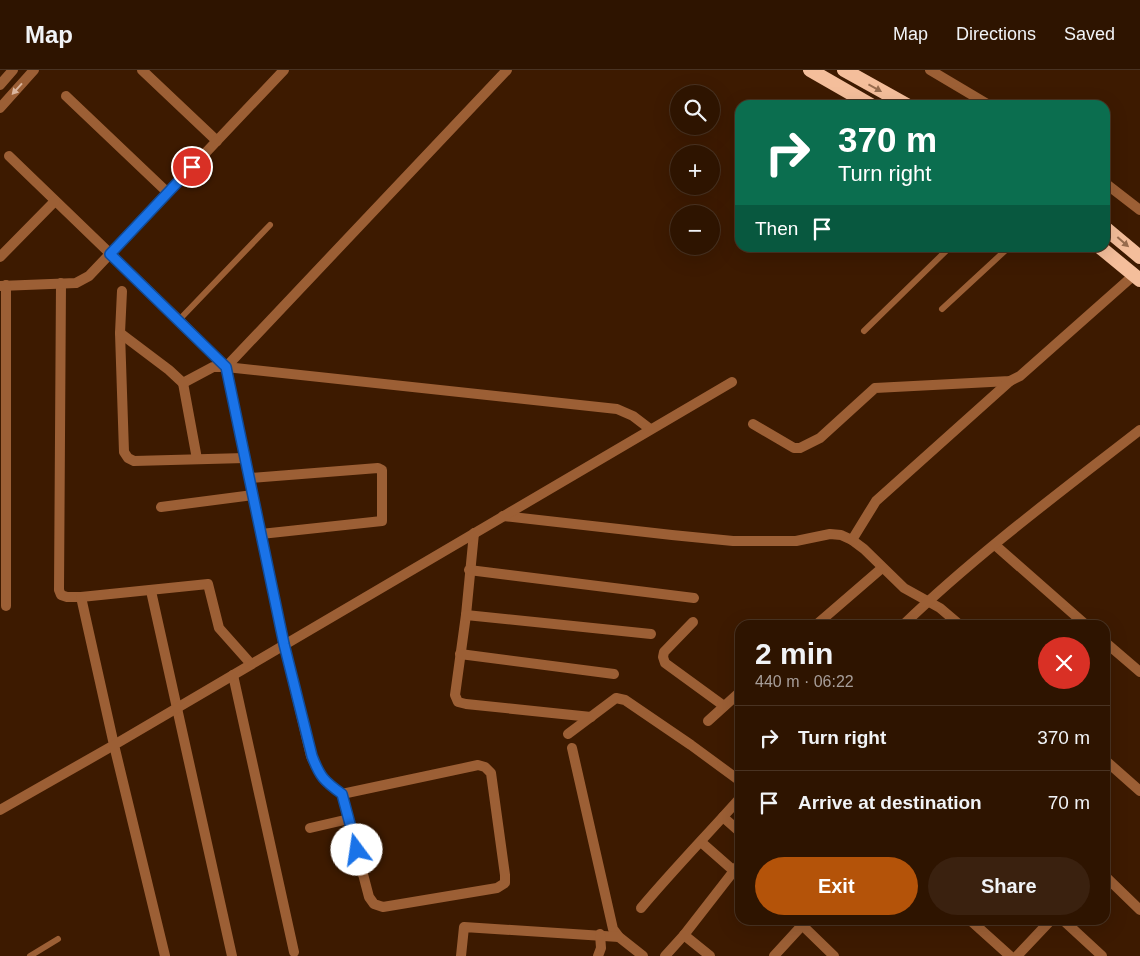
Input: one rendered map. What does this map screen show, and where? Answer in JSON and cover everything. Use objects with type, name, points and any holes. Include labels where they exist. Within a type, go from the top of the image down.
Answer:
[{"type":"highway","points":[[810,70],[863,100]]},
{"type":"highway","points":[[844,70],[898,100]]},
{"type":"highway","points":[[1110,232],[1140,257]]},
{"type":"highway","points":[[1107,252],[1137,278]]},
{"type":"street","points":[[0,84],[13,70]]},
{"type":"street","points":[[0,108],[34,70]]},
{"type":"street","points":[[142,70],[217,141]]},
{"type":"street","points":[[6,606],[3,286],[82,281],[110,254],[284,70]]},
{"type":"street","points":[[226,367],[507,70]]},
{"type":"street","points":[[930,70],[981,100]]},
{"type":"street","points":[[66,96],[167,192]]},
{"type":"street","points":[[9,156],[226,367],[284,644],[312,756],[317,770],[326,782],[342,794],[369,897],[374,904],[383,907],[497,888],[504,883],[505,875],[491,772],[485,766],[478,764],[342,794]]},
{"type":"street","points":[[1110,187],[1140,210]]},
{"type":"street","points":[[0,257],[56,201]]},
{"type":"street","points":[[852,540],[876,501],[1010,381],[1020,376],[1137,278]]},
{"type":"street","points":[[61,283],[59,590],[61,595],[81,597],[208,584],[219,628],[251,664]]},
{"type":"street","points":[[122,292],[120,333],[124,452],[128,458],[134,461],[245,458]]},
{"type":"street","points":[[120,333],[169,370],[183,384],[197,459]]},
{"type":"street","points":[[183,384],[214,367],[226,367],[617,409],[632,416],[650,429]]},
{"type":"street","points":[[753,424],[794,448],[800,448],[820,438],[875,388],[1010,381]]},
{"type":"street","points":[[0,810],[176,709],[732,382]]},
{"type":"street","points":[[908,620],[995,545],[1140,430]]},
{"type":"street","points":[[250,478],[378,468],[382,470],[382,521],[261,534]]},
{"type":"street","points":[[161,506],[253,495]]},
{"type":"street","points":[[503,516],[733,541],[796,541],[830,534],[840,535],[852,540],[864,549],[904,588],[946,613],[954,620]]},
{"type":"street","points":[[474,533],[466,615],[455,695],[458,702],[591,717]]},
{"type":"street","points":[[995,545],[1080,620]]},
{"type":"street","points":[[822,620],[882,568]]},
{"type":"street","points":[[470,570],[694,598]]},
{"type":"street","points":[[151,591],[232,956]]},
{"type":"street","points":[[81,597],[114,745],[165,956]]},
{"type":"street","points":[[466,615],[651,634]]},
{"type":"street","points":[[693,622],[664,652],[665,663],[724,706]]},
{"type":"street","points":[[1110,646],[1140,672]]},
{"type":"street","points":[[460,654],[614,674]]},
{"type":"street","points":[[233,675],[294,952]]},
{"type":"street","points":[[708,721],[735,696]]},
{"type":"street","points":[[568,734],[616,698],[625,700],[735,777]]},
{"type":"street","points":[[572,748],[614,929],[619,937],[643,956]]},
{"type":"street","points":[[1110,764],[1140,791]]},
{"type":"street","points":[[642,908],[669,875],[735,804]]},
{"type":"street","points":[[722,818],[735,828]]},
{"type":"street","points":[[310,828],[349,819]]},
{"type":"street","points":[[701,842],[735,866]]},
{"type":"street","points":[[666,956],[735,870]]},
{"type":"street","points":[[1110,881],[1140,910]]},
{"type":"street","points":[[774,956],[803,925]]},
{"type":"street","points":[[807,925],[834,956]]},
{"type":"street","points":[[976,925],[1010,956]]},
{"type":"street","points":[[1017,956],[1046,925]]},
{"type":"street","points":[[1068,925],[1102,956]]},
{"type":"street","points":[[461,956],[464,927],[600,934],[619,937]]},
{"type":"street","points":[[598,956],[601,948],[600,934]]},
{"type":"street","points":[[684,935],[710,956]]},
{"type":"lane","points":[[179,320],[270,225]]},
{"type":"lane","points":[[864,331],[945,252]]},
{"type":"lane","points":[[942,309],[1004,252]]},
{"type":"lane","points":[[30,956],[58,939]]},
{"type":"route","points":[[192,167],[110,254],[226,367],[284,644],[312,756],[317,770],[326,782],[342,794],[357,850]]}]
